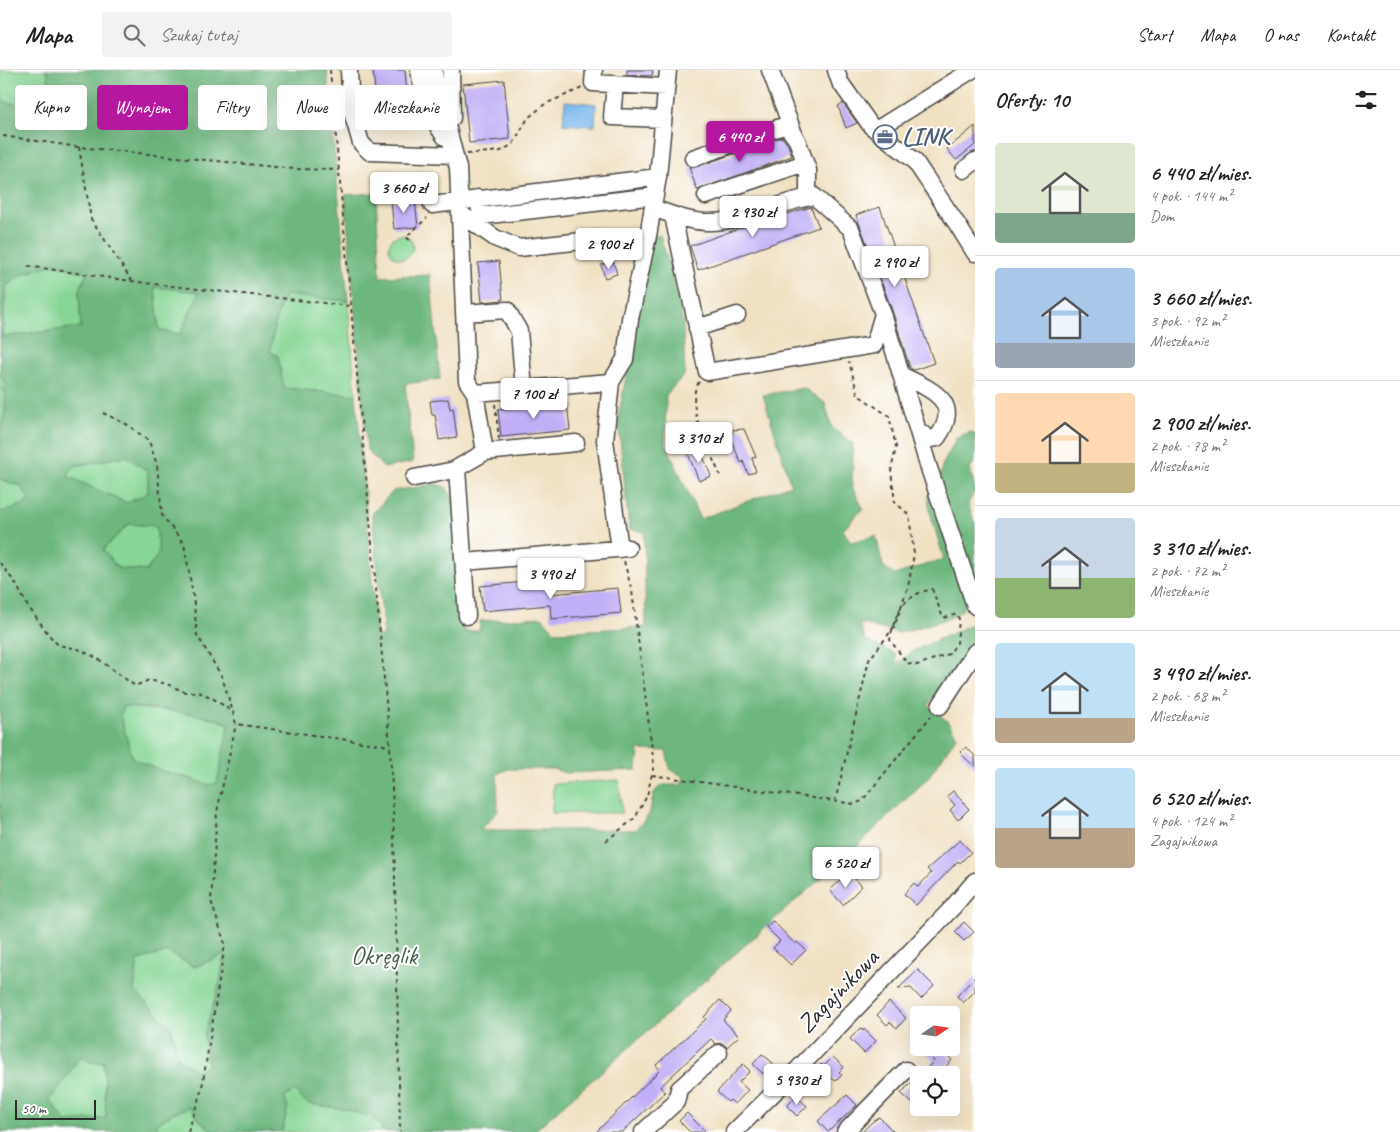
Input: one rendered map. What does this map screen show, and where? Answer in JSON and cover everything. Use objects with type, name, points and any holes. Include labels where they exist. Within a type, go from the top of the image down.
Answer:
[{"type":"street","points":[[348,70],[351,110],[361,143],[370,152],[453,150]]},
{"type":"street","points":[[419,70],[423,96],[436,124],[453,150]]},
{"type":"street","points":[[434,70],[458,168],[448,205],[464,313],[467,381],[476,393],[492,451]]},
{"type":"street","points":[[451,70],[453,150]]},
{"type":"street","points":[[464,562],[624,548],[605,440],[611,382],[624,359],[630,319],[654,202],[668,70]]},
{"type":"street","points":[[770,70],[808,170],[808,198]]},
{"type":"street","points":[[836,70],[840,82],[871,126],[914,160],[974,247]]},
{"type":"street","points":[[876,130],[972,70]]},
{"type":"street","points":[[594,76],[615,84],[666,87]]},
{"type":"street","points":[[615,84],[612,117],[663,119]]},
{"type":"street","points":[[693,158],[786,125],[795,139]]},
{"type":"street","points":[[706,196],[805,163]]},
{"type":"street","points":[[448,205],[478,198],[658,177]]},
{"type":"street","points":[[478,198],[481,216],[654,202],[673,216],[706,222],[739,218],[797,199],[814,196],[851,229],[883,314],[918,431],[975,606]]},
{"type":"street","points":[[448,205],[495,238],[519,248],[600,239]]},
{"type":"street","points":[[673,216],[707,372],[874,345],[883,314]]},
{"type":"street","points":[[464,313],[507,310],[519,330],[524,389]]},
{"type":"street","points":[[697,328],[737,314]]},
{"type":"street","points":[[901,375],[926,387],[944,400],[948,413],[945,426],[937,438],[930,439],[918,431]]},
{"type":"street","points":[[476,393],[611,382]]},
{"type":"street","points":[[414,478],[457,469],[492,451],[576,444]]},
{"type":"street","points":[[457,469],[467,616]]},
{"type":"street","points":[[940,706],[975,652]]},
{"type":"street","name":"Zagajnikowa","points":[[734,1132],[953,907],[975,881]]},
{"type":"street","points":[[643,1132],[676,1102],[679,1089],[719,1053]]},
{"type":"street","points":[[845,1132],[906,1070]]},
{"type":"path","points":[[330,70],[390,746],[394,842],[400,1132]]},
{"type":"path","points":[[453,150],[501,151],[513,144],[528,118],[545,104],[594,76]]},
{"type":"path","points":[[3,136],[79,147],[296,169],[339,170]]},
{"type":"path","points":[[79,147],[91,219],[132,281]]},
{"type":"path","points":[[410,240],[406,237],[448,205]]},
{"type":"path","points":[[28,266],[132,281],[350,306]]},
{"type":"path","points":[[835,802],[869,660],[894,627],[908,587],[914,554],[909,515],[895,502],[890,471],[896,447],[889,416],[858,395],[846,350]]},
{"type":"path","points":[[707,372],[696,387],[695,413],[720,475]]},
{"type":"path","points":[[492,451],[494,391]]},
{"type":"path","points":[[103,413],[128,425],[149,441],[157,465],[162,515],[184,544],[193,595],[196,635],[222,676],[236,724],[217,812],[211,901],[225,944],[202,1088],[188,1132]]},
{"type":"path","points":[[606,841],[635,818],[647,796],[654,765],[632,591],[624,548]]},
{"type":"path","points":[[0,563],[16,584],[27,605],[58,645],[78,649],[98,658],[135,686],[149,680],[167,684],[185,692],[198,692],[211,697],[233,712]]},
{"type":"path","points":[[932,589],[943,618],[957,614],[959,619],[957,644],[949,654],[935,660],[917,666],[907,663],[890,640],[893,624],[901,608],[913,596],[932,589]]},
{"type":"path","points":[[652,775],[854,804],[862,801],[940,706]]},
{"type":"path","points":[[236,724],[390,746]]},
{"type":"green space","points":[[0,70],[47,70],[49,85],[15,85],[15,104],[5,102],[0,93]]},
{"type":"green space","name":"Okręglik","points":[[47,70],[327,70],[328,85],[277,85],[277,130],[332,130],[348,301],[285,295],[275,322],[270,352],[278,356],[284,388],[356,395],[377,636],[384,636],[372,514],[393,491],[436,484],[446,487],[453,498],[463,631],[479,631],[480,621],[542,617],[555,632],[646,627],[644,532],[629,529],[618,418],[653,235],[660,235],[683,323],[685,374],[666,395],[665,442],[700,519],[791,485],[763,395],[804,388],[825,403],[832,428],[853,443],[852,487],[863,508],[843,530],[851,542],[876,536],[883,566],[894,575],[944,559],[930,512],[928,496],[933,490],[968,599],[962,610],[950,618],[898,633],[859,623],[865,640],[896,654],[897,664],[913,651],[972,624],[975,629],[975,638],[928,705],[948,722],[957,736],[927,779],[852,851],[533,1132],[382,1132],[381,1125],[371,1117],[345,1109],[308,1104],[294,1091],[284,1098],[288,1107],[282,1132],[215,1132],[201,1122],[190,1107],[173,1113],[157,1124],[156,1132],[0,1132],[0,512],[14,509],[30,500],[21,486],[0,479],[0,437],[6,408],[4,379],[0,378],[0,93],[5,102],[15,104],[15,130],[87,130],[87,85],[49,85]],"holes":[[[53,264],[87,273],[79,292],[81,327],[2,337],[6,286],[24,274]],[[155,287],[199,292],[180,334],[159,330]],[[126,456],[148,471],[148,493],[127,503],[67,476],[74,466]],[[128,524],[156,526],[159,553],[146,571],[118,568],[103,550]],[[123,707],[192,714],[229,724],[217,783],[209,785],[162,771],[133,759],[120,716]],[[639,750],[666,751],[670,769],[684,777],[681,785],[663,785],[658,788],[654,793],[649,815],[635,830],[480,830],[498,811],[497,774],[508,769],[553,769],[566,773],[637,770]],[[168,952],[194,967],[224,955],[220,982],[204,1036],[208,1065],[197,1071],[178,1059],[171,1027],[134,990],[138,960]],[[81,1056],[90,1062],[104,1062],[106,1118],[66,1122],[50,1100]]]},
{"type":"green space","points":[[376,193],[380,277],[430,275],[440,379],[405,384],[413,462],[384,468],[367,450],[345,195]]},
{"type":"green space","points":[[401,235],[409,239],[413,247],[409,255],[401,259],[393,255],[389,247],[393,239]]},
{"type":"green space","points":[[53,264],[87,272],[79,292],[81,327],[2,337],[6,286],[24,274]]},
{"type":"green space","points":[[155,287],[200,291],[180,334],[159,331]]},
{"type":"green space","points":[[285,295],[348,301],[356,395],[283,388],[278,356],[270,352],[275,322]]},
{"type":"green space","points":[[0,378],[4,378],[6,408],[1,437]]},
{"type":"green space","points":[[971,432],[975,434],[975,461],[970,469],[975,490],[968,504],[975,523],[975,596],[938,490],[942,466],[957,437]]},
{"type":"green space","points":[[126,456],[148,471],[148,494],[127,503],[67,476],[74,466]]},
{"type":"green space","points":[[0,479],[21,486],[30,500],[14,509],[0,512]]},
{"type":"green space","points":[[129,524],[156,526],[159,554],[146,571],[118,568],[103,550]]},
{"type":"green space","points":[[123,707],[205,716],[229,724],[217,783],[209,785],[162,771],[133,759],[120,716]]},
{"type":"green space","points":[[619,780],[622,813],[552,813],[553,784]]},
{"type":"green space","points":[[168,952],[195,967],[225,954],[220,982],[205,1036],[208,1065],[197,1071],[178,1059],[171,1027],[134,990],[138,960]]},
{"type":"green space","points":[[81,1055],[90,1062],[104,1062],[106,1118],[66,1123],[50,1100]]},
{"type":"green space","points":[[294,1091],[309,1104],[345,1109],[371,1117],[381,1125],[382,1132],[282,1132],[288,1107],[284,1098]]},
{"type":"green space","points":[[190,1107],[201,1122],[215,1132],[156,1132],[157,1124],[173,1113]]},
{"type":"water","points":[[565,101],[596,104],[595,126],[563,124]]},
{"type":"building","points":[[373,70],[405,70],[406,85],[374,85]]},
{"type":"building","points":[[627,70],[653,70],[652,76],[627,75]]},
{"type":"building","points":[[504,80],[510,139],[469,143],[463,84]]},
{"type":"building","points":[[843,103],[857,123],[846,128],[838,106]]},
{"type":"building","points":[[975,126],[975,145],[956,160],[947,149]]},
{"type":"building","points":[[782,137],[788,145],[792,156],[697,190],[689,167],[696,167]]},
{"type":"building","points":[[415,200],[418,227],[394,229],[391,202]]},
{"type":"building","points":[[811,207],[819,227],[698,270],[690,246],[746,226]]},
{"type":"building","points":[[880,207],[934,363],[914,370],[910,368],[892,310],[856,215]]},
{"type":"building","points":[[499,261],[503,300],[482,302],[478,263]]},
{"type":"building","points":[[613,261],[617,274],[605,278],[601,265]]},
{"type":"building","points":[[448,399],[450,409],[453,408],[457,437],[439,440],[435,415],[432,415],[430,401]]},
{"type":"building","points":[[567,402],[570,430],[501,437],[498,409]]},
{"type":"building","points":[[744,429],[756,457],[752,458],[756,472],[748,474],[728,433],[733,433],[732,430]]},
{"type":"building","points":[[699,446],[711,476],[699,481],[687,451]]},
{"type":"building","points":[[549,580],[550,594],[618,588],[621,613],[551,619],[550,605],[483,611],[480,586]]},
{"type":"building","points":[[966,747],[975,756],[975,767],[960,753]]},
{"type":"building","points":[[953,791],[969,809],[958,820],[950,810],[955,805],[947,796]]},
{"type":"building","points":[[960,840],[971,852],[960,863],[958,861],[916,905],[904,894],[914,883],[918,887],[931,873],[927,869]]},
{"type":"building","points":[[849,873],[862,886],[843,905],[830,890]]},
{"type":"building","points":[[773,921],[795,944],[797,942],[806,950],[791,965],[773,948],[780,941],[766,927]]},
{"type":"building","points":[[964,922],[974,932],[964,941],[955,932]]},
{"type":"building","points":[[918,970],[934,986],[921,999],[911,988],[898,989]]},
{"type":"building","points":[[975,977],[975,991],[963,1003],[957,996]]},
{"type":"building","points":[[720,1000],[731,1011],[723,1020],[739,1036],[727,1047],[722,1043],[716,1044],[711,1039],[660,1087],[665,1092],[622,1132],[596,1132],[660,1070],[656,1065],[706,1019],[704,1017]]},
{"type":"building","points":[[889,1002],[906,1018],[897,1028],[890,1022],[887,1025],[877,1015]]},
{"type":"building","points":[[860,1028],[863,1031],[864,1029],[876,1041],[864,1053],[850,1039]]},
{"type":"building","points":[[762,1054],[773,1063],[763,1074],[753,1064]]},
{"type":"building","points":[[929,1056],[948,1056],[952,1060],[946,1066],[929,1066],[934,1061]]},
{"type":"building","points":[[833,1057],[844,1067],[839,1072],[842,1075],[836,1081],[828,1076],[824,1080],[815,1071],[821,1064],[824,1066]]},
{"type":"building","points":[[743,1064],[750,1071],[739,1082],[748,1090],[735,1104],[730,1100],[728,1102],[717,1092]]},
{"type":"building","points":[[910,1084],[910,1101],[901,1093]]},
{"type":"building","points":[[847,1095],[857,1105],[828,1132],[818,1121]]},
{"type":"building","points":[[796,1096],[807,1106],[797,1116],[787,1106]]},
{"type":"building","points":[[687,1113],[706,1132],[690,1132],[679,1121]]},
{"type":"building","points":[[879,1117],[894,1132],[862,1132],[872,1122]]},
{"type":"place","name":"LINK","points":[[885,137]]}]
